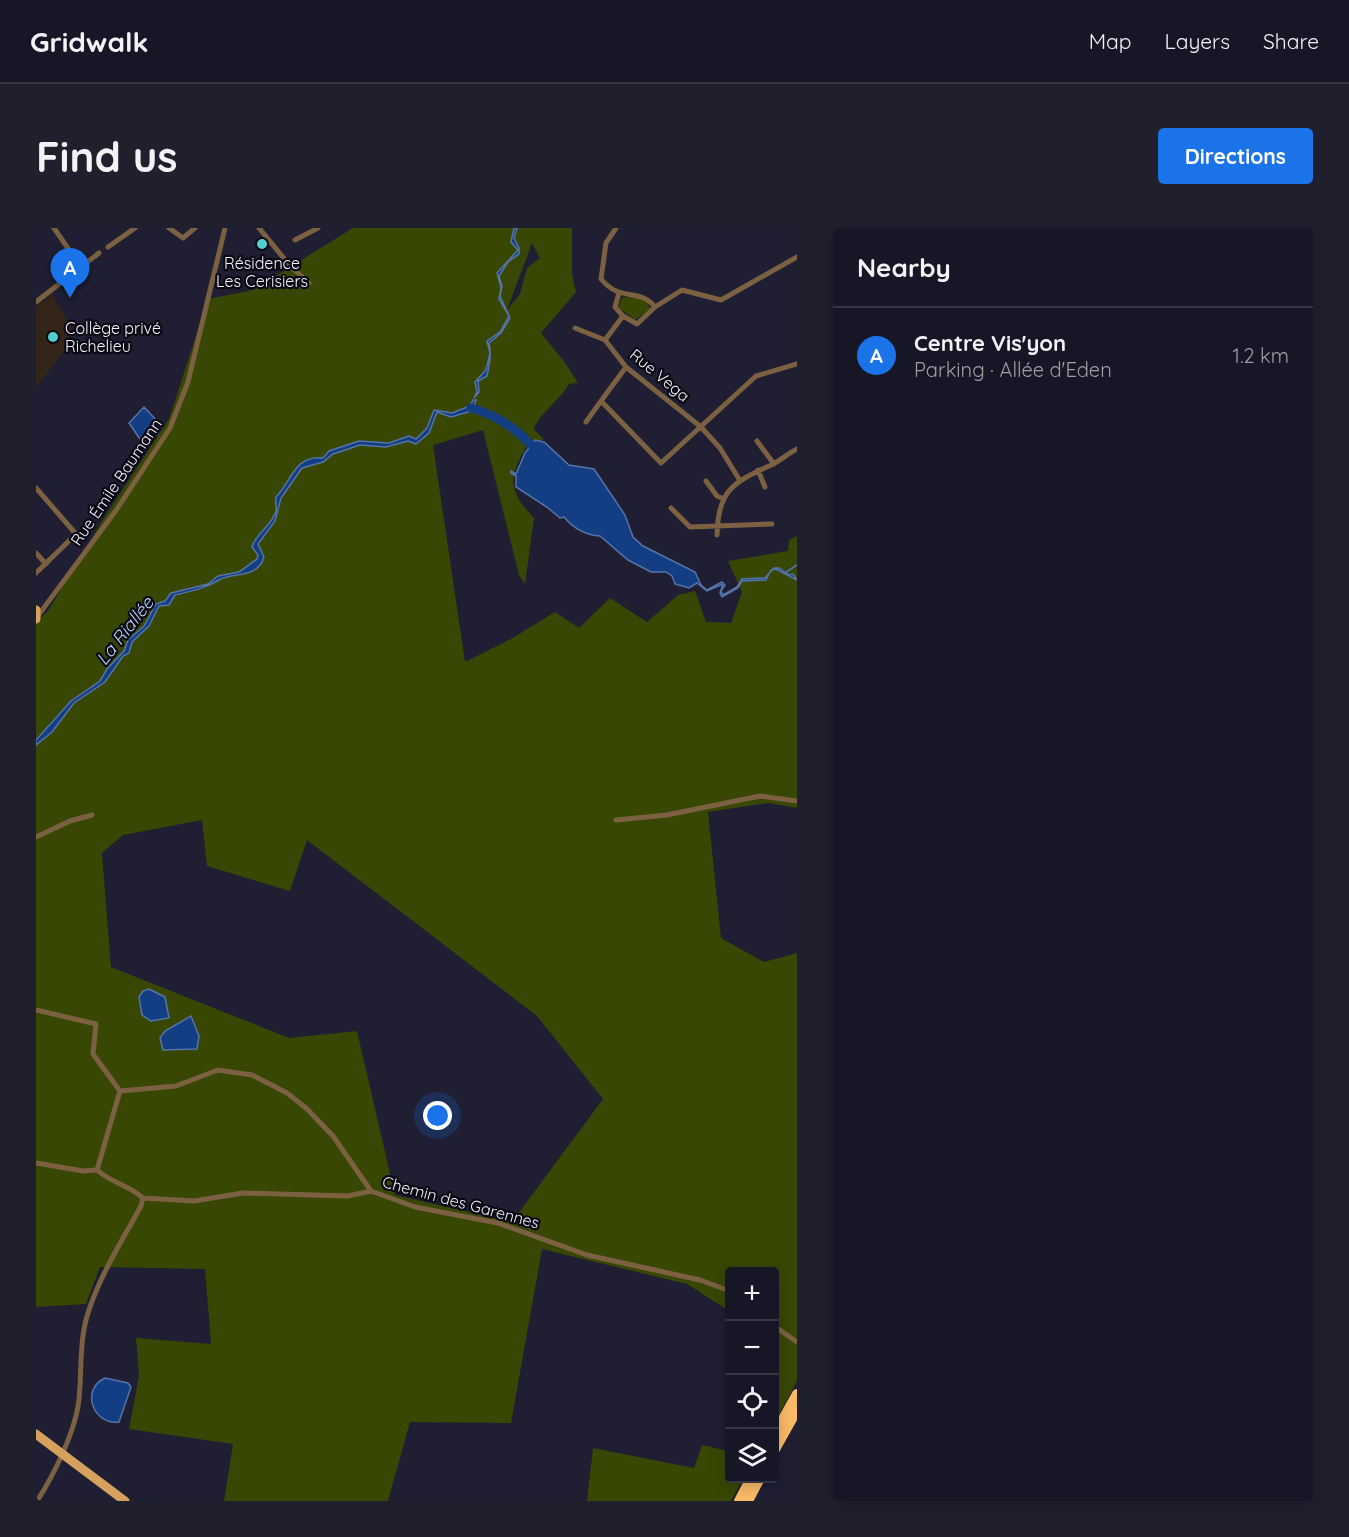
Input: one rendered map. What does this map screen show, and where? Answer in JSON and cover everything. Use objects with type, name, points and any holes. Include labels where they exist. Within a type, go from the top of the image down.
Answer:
[{"type":"highway","points":[[777,1429],[797,1394]]},
{"type":"highway","points":[[779,1442],[797,1410]]},
{"type":"highway","points":[[739,1501],[749,1483]]},
{"type":"highway","points":[[747,1501],[757,1483]]},
{"type":"main road","points":[[36,609],[36,618]]},
{"type":"main road","points":[[36,1434],[125,1501]]},
{"type":"street","points":[[54,228],[81,267]]},
{"type":"street","points":[[108,246],[135,228]]},
{"type":"street","points":[[169,228],[183,237],[195,228]]},
{"type":"street","name":"Rue Émile Baumann","points":[[36,618],[150,463],[170,428],[188,382],[225,228]]},
{"type":"street","points":[[259,228],[291,267],[309,283]]},
{"type":"street","points":[[295,240],[318,228]]},
{"type":"street","points":[[616,228],[606,243],[600,276],[602,281],[619,293],[644,297],[655,307]]},
{"type":"street","points":[[36,302],[99,253]]},
{"type":"street","points":[[619,293],[615,307],[623,316],[639,323],[655,307],[682,290],[723,299],[797,257]]},
{"type":"street","points":[[575,328],[605,340],[623,316]]},
{"type":"street","name":"Rue Vega","points":[[605,340],[627,367],[701,428],[722,451],[729,467],[739,479]]},
{"type":"street","points":[[601,401],[661,463],[756,376],[797,364]]},
{"type":"street","points":[[585,422],[627,367]]},
{"type":"street","points":[[757,441],[774,464]]},
{"type":"street","points":[[717,535],[724,499],[739,479],[774,464],[797,449]]},
{"type":"street","points":[[758,470],[765,487]]},
{"type":"street","points":[[706,481],[717,496],[724,499]]},
{"type":"street","points":[[36,488],[76,534],[76,537],[36,573]]},
{"type":"street","points":[[671,508],[690,527],[772,524]]},
{"type":"street","points":[[36,554],[46,564]]},
{"type":"street","points":[[36,609],[48,604]]},
{"type":"street","points":[[616,819],[667,815],[760,796],[797,801]]},
{"type":"street","points":[[36,837],[70,821],[92,815]]},
{"type":"street","points":[[36,1010],[96,1024],[93,1054],[120,1091],[97,1170]]},
{"type":"street","name":"Chemin des Garennes","points":[[120,1091],[176,1086],[218,1070],[240,1072],[262,1079],[287,1094],[320,1122],[352,1161],[370,1191],[415,1207],[498,1223],[587,1255],[700,1280],[725,1289]]},
{"type":"street","points":[[36,1163],[83,1171],[97,1170],[109,1182],[126,1187],[142,1198],[194,1201],[243,1193],[348,1196],[361,1195],[370,1191]]},
{"type":"street","points":[[37,1501],[74,1421],[79,1402],[81,1345],[88,1312],[104,1272],[141,1206],[142,1198]]},
{"type":"street","points":[[779,1329],[797,1342]]},
{"type":"shaded area","name":"Collège privé Richelieu","points":[[52,294],[72,329],[66,348],[36,388],[36,308]]},
{"type":"green space","points":[[353,228],[572,228],[572,274],[576,292],[541,333],[578,383],[569,384],[539,420],[534,430],[544,439],[529,443],[514,474],[515,491],[534,518],[525,584],[519,575],[483,430],[433,445],[465,662],[511,639],[555,612],[579,628],[610,598],[647,622],[678,595],[695,591],[706,622],[731,623],[742,592],[728,561],[788,551],[789,540],[797,536],[797,808],[768,803],[708,812],[721,938],[764,962],[797,953],[797,1381],[779,1415],[779,1267],[725,1267],[725,1308],[687,1284],[542,1249],[511,1423],[410,1422],[388,1501],[224,1501],[233,1444],[129,1429],[139,1376],[136,1338],[211,1344],[205,1269],[100,1267],[86,1304],[36,1307],[36,622],[48,611],[104,518],[169,419],[208,299],[253,290]],"holes":[[[532,243],[540,258],[527,268],[520,294],[507,310]],[[202,820],[207,866],[290,891],[307,840],[537,1016],[603,1099],[512,1222],[395,1195],[357,1031],[289,1038],[111,967],[102,853],[123,835]]]},
{"type":"green space","points":[[622,297],[644,298],[651,309],[635,320],[618,307]]},
{"type":"green space","points":[[702,1445],[725,1450],[725,1483],[741,1483],[731,1501],[587,1501],[593,1448],[694,1468]]},
{"type":"water","points":[[514,228],[517,228],[514,238],[519,248],[519,254],[508,262],[499,276],[502,286],[500,296],[510,318],[501,333],[489,343],[490,353],[487,341],[500,332],[509,316],[499,299],[501,287],[497,273],[518,250],[511,242]]},
{"type":"water","points":[[490,353],[487,376],[478,381],[479,392],[474,398],[477,392],[475,382],[486,370]]},
{"type":"water","name":"La Riallée","points":[[473,400],[476,400],[472,411],[451,417],[437,412],[429,433],[416,444],[408,441],[386,447],[360,445],[333,454],[323,462],[302,468],[281,498],[275,521],[258,544],[264,557],[261,564],[251,572],[224,578],[204,587],[175,595],[169,605],[159,606],[149,626],[132,642],[129,653],[123,656],[105,682],[74,703],[52,732],[36,745],[36,740],[71,701],[100,681],[107,669],[124,651],[128,640],[144,626],[156,604],[165,601],[171,593],[208,584],[218,576],[239,572],[257,559],[258,555],[252,547],[254,542],[274,516],[276,497],[300,465],[313,458],[323,458],[329,451],[359,441],[389,443],[409,436],[416,439],[427,428],[434,410],[452,413],[470,406]]},
{"type":"water","points":[[144,407],[159,423],[158,434],[150,432],[147,439],[142,442],[129,423]]},
{"type":"water","points":[[535,440],[544,442],[569,465],[594,469],[625,515],[633,537],[643,546],[695,572],[701,585],[707,590],[722,582],[725,585],[721,591],[723,595],[737,587],[742,579],[765,578],[770,573],[766,580],[742,581],[738,588],[722,597],[720,593],[723,584],[707,591],[697,583],[689,588],[675,584],[672,576],[666,572],[651,572],[628,560],[600,536],[580,531],[564,517],[560,518],[516,487],[516,476],[511,471],[516,474],[525,453]]},
{"type":"water","points":[[779,568],[789,575],[793,574],[797,580],[776,569],[772,570]]},
{"type":"water","points":[[149,989],[165,997],[169,1018],[151,1021],[142,1015],[139,997],[143,991]]},
{"type":"water","points":[[191,1016],[199,1036],[197,1049],[163,1050],[160,1038],[165,1031]]},
{"type":"water","points":[[105,1378],[128,1383],[131,1387],[119,1422],[102,1418],[93,1406],[93,1390],[97,1383]]},
{"type":"waterway","points":[[471,408],[503,422],[530,444]]},
{"type":"waterway","points":[[786,572],[797,565]]},
{"type":"place","name":"Résidence Les Cerisiers","points":[[262,244]]},
{"type":"place","name":"Centre Vis'yon","points":[[70,298]]},
{"type":"place","name":"Collège privé Richelieu","points":[[53,337]]}]
